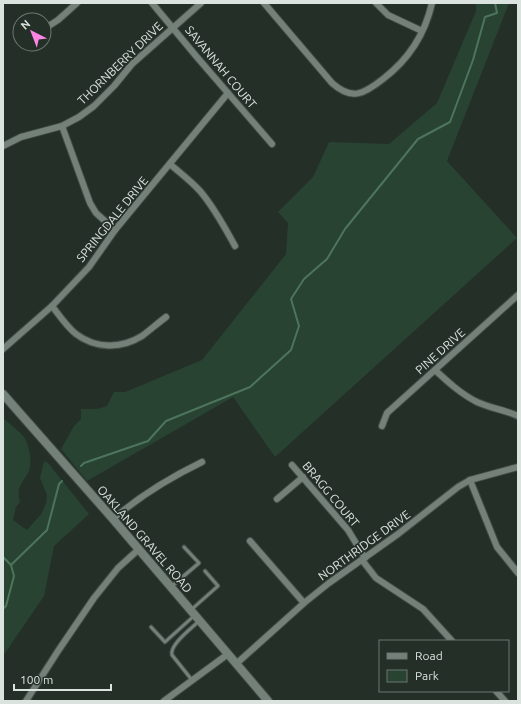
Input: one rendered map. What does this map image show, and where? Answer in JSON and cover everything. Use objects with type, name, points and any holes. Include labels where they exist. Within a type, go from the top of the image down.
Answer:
[{"type":"street","points":[[52,23],[77,3]]},
{"type":"street","name":"SAVANNAH COURT","points":[[152,3],[272,144]]},
{"type":"street","name":"THORNBERRY DRIVE","points":[[3,146],[21,137],[62,126],[79,117],[94,106],[114,86],[132,64],[201,3]]},
{"type":"street","points":[[264,3],[332,83],[340,90],[351,93],[361,93],[369,90],[395,70],[415,45],[429,16],[432,3]]},
{"type":"street","points":[[376,3],[388,15],[422,31]]},
{"type":"street","name":"SPRINGDALE DRIVE","points":[[3,349],[52,306],[88,267],[116,230],[228,93]]},
{"type":"street","points":[[62,126],[90,203],[96,213],[116,230]]},
{"type":"street","points":[[170,164],[201,192],[235,246]]},
{"type":"street","name":"PINE DRIVE","points":[[382,426],[386,413],[518,295]]},
{"type":"street","points":[[513,300],[518,306]]},
{"type":"street","points":[[52,306],[75,333],[90,342],[106,346],[125,344],[142,336],[166,317]]},
{"type":"street","points":[[435,370],[459,392],[477,402],[518,416]]},
{"type":"street","name":"OAKLAND GRAVEL ROAD","points":[[3,394],[139,549],[268,701]]},
{"type":"street","points":[[113,519],[155,487],[202,462]]},
{"type":"street","name":"BRAGG COURT","points":[[292,465],[348,530],[376,578],[423,609],[451,640]]},
{"type":"street","name":"NORTHRIDGE DRIVE","points":[[236,664],[304,603],[329,583],[398,534],[458,487],[470,480],[518,467]]},
{"type":"street","points":[[277,499],[302,477]]},
{"type":"street","points":[[470,480],[497,547],[518,573]]},
{"type":"street","points":[[250,541],[304,603]]},
{"type":"street","points":[[26,701],[94,598],[118,568],[139,549]]},
{"type":"street","points":[[164,701],[228,654]]},
{"type":"street","points":[[497,692],[505,701]]},
{"type":"lane","points":[[171,587],[199,563],[184,547]]},
{"type":"lane","points":[[193,680],[171,652],[173,646],[218,586],[205,570]]},
{"type":"lane","points":[[151,627],[165,642],[195,616]]},
{"type":"green space","points":[[476,3],[509,3],[447,161],[517,238],[275,457],[233,397],[87,481],[61,449],[74,426],[81,419],[81,409],[97,409],[107,406],[114,392],[125,392],[202,360],[286,254],[288,223],[278,212],[313,177],[329,142],[389,144],[437,103],[476,11]]},
{"type":"green space","points":[[3,418],[17,429],[24,437],[28,445],[30,455],[30,469],[19,489],[20,502],[16,507],[13,520],[27,530],[42,513],[47,495],[40,478],[44,461],[48,463],[89,514],[54,546],[44,596],[3,656]]},
{"type":"waterway","points":[[81,466],[84,463],[148,441],[166,421],[250,387],[291,350],[299,326],[291,299],[304,279],[327,259],[345,229],[418,139],[450,122],[473,60],[485,17],[497,13],[495,3]]},
{"type":"waterway","points":[[11,565],[47,530],[59,484],[62,481]]},
{"type":"waterway","points":[[3,557],[11,565],[14,576],[6,606],[3,609]]}]
